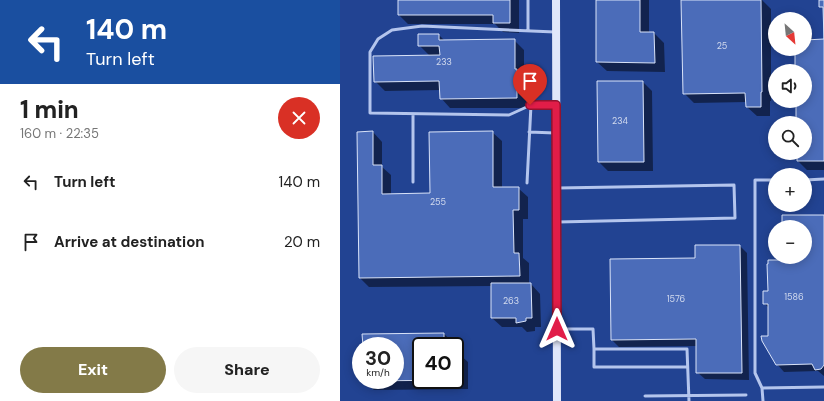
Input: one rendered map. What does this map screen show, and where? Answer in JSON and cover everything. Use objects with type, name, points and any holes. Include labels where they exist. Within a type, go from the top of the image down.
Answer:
[{"type":"street","points":[[556,0],[557,401]]},
{"type":"lane","points":[[528,0],[528,31]]},
{"type":"lane","points":[[556,32],[422,26],[392,30],[378,39],[370,52],[370,114],[509,115],[530,105],[556,105]]},
{"type":"lane","points":[[527,183],[530,132],[530,71]]},
{"type":"lane","points":[[413,114],[413,182]]},
{"type":"lane","points":[[530,132],[556,133]]},
{"type":"lane","points":[[812,180],[824,179]]},
{"type":"lane","points":[[762,401],[762,388],[755,373],[755,180],[768,180]]},
{"type":"lane","points":[[556,222],[735,218],[734,185],[557,188]]},
{"type":"lane","points":[[557,329],[593,329],[594,367],[687,367]]},
{"type":"lane","points":[[594,349],[687,349],[689,401]]},
{"type":"lane","points":[[762,388],[824,387]]},
{"type":"lane","points":[[645,396],[746,395]]},
{"type":"building","points":[[398,0],[510,0],[510,23],[493,23],[493,15],[398,15]]},
{"type":"building","points":[[596,0],[640,0],[640,32],[654,32],[655,63],[596,62]]},
{"type":"building","points":[[681,0],[761,0],[761,107],[746,107],[745,93],[683,94]]},
{"type":"building","points":[[819,0],[824,0],[824,39],[823,7],[819,7]]},
{"type":"building","points":[[418,34],[439,34],[439,40],[515,39],[517,98],[440,99],[439,81],[374,82],[373,56],[440,55],[439,46],[418,46]]},
{"type":"building","points":[[824,39],[824,161],[797,161],[812,160],[812,116],[796,116],[796,108],[812,108],[812,64],[795,64],[795,56],[812,56],[812,40]]},
{"type":"building","points":[[597,81],[643,81],[644,162],[598,162]]},
{"type":"building","points":[[373,131],[373,165],[382,165],[382,194],[430,193],[429,132],[493,131],[493,187],[519,187],[519,210],[513,210],[514,253],[519,253],[520,276],[359,278],[357,132]]},
{"type":"building","points":[[782,215],[824,215],[824,365],[821,369],[815,370],[812,364],[776,365],[762,341],[761,336],[768,336],[768,304],[763,304],[763,291],[768,291],[767,264],[812,264],[812,220],[782,220]]},
{"type":"building","points":[[695,245],[740,245],[742,373],[696,373],[696,339],[611,340],[610,259],[695,258]]},
{"type":"building","points":[[491,283],[531,283],[532,318],[526,318],[526,321],[516,323],[516,318],[491,318]]},
{"type":"building","points":[[444,333],[444,337],[412,337],[412,380],[404,381],[404,337],[362,337],[362,334]]},
{"type":"route","points":[[530,105],[556,105],[557,329]]}]
